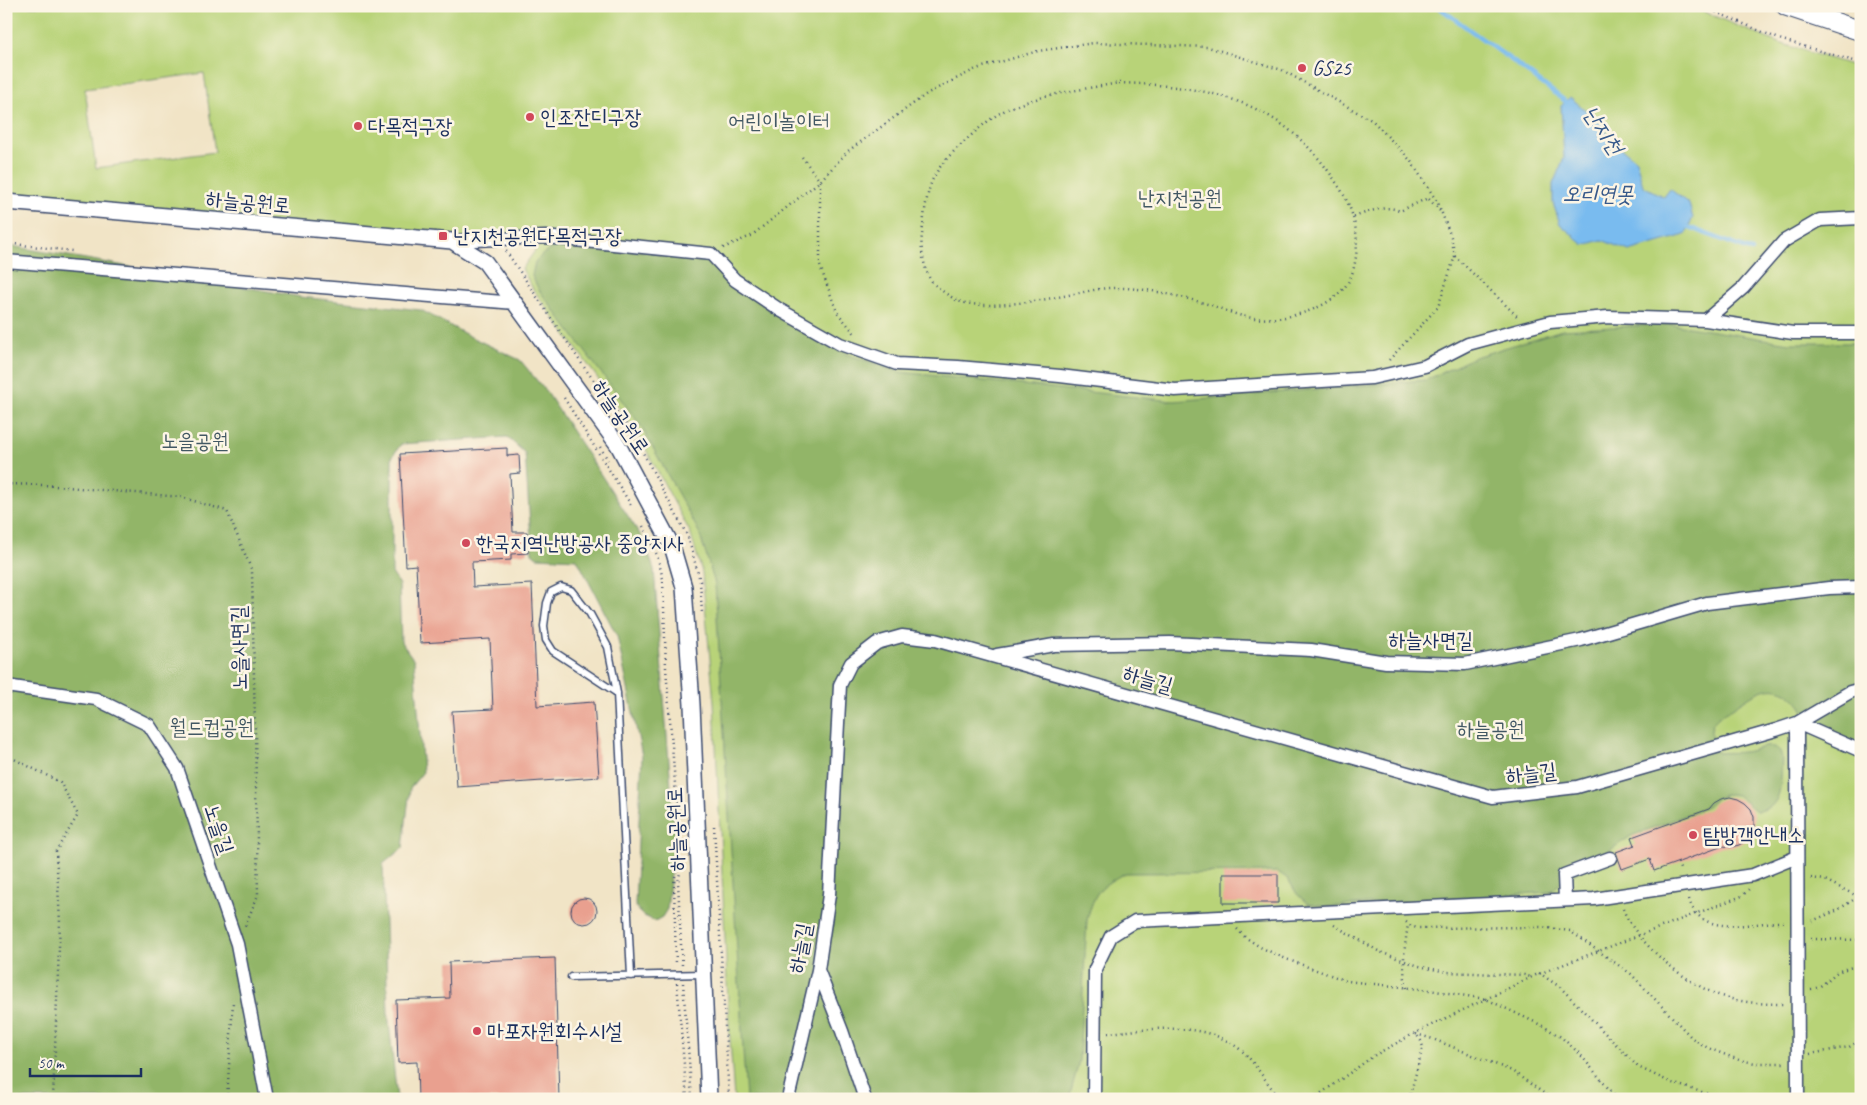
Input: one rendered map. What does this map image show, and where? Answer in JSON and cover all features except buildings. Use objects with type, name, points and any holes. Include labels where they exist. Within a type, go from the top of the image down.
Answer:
[{"type":"main road","points":[[1786,6],[1861,31]]},
{"type":"street","name":"하늘공원로","points":[[6,202],[452,241],[485,262],[618,445],[672,546],[684,587],[692,705],[709,1099]]},
{"type":"street","points":[[1706,320],[1742,288],[1784,241],[1820,220],[1861,218]]},
{"type":"street","points":[[452,241],[545,237],[711,254],[734,280],[780,310],[840,344],[897,364],[986,369],[1175,390],[1372,378],[1425,366],[1468,344],[1550,322],[1608,317],[1706,320],[1793,334],[1861,332]]},
{"type":"street","points":[[6,262],[515,303]]},
{"type":"street","name":"하늘사면길","points":[[994,656],[1054,645],[1170,643],[1311,650],[1386,662],[1465,664],[1581,640],[1707,602],[1829,588],[1861,587]]},
{"type":"street","name":"하늘길","points":[[788,1099],[818,970],[830,895],[840,684],[851,663],[877,643],[902,636],[935,640],[1493,797],[1577,787],[1797,723],[1850,692],[1861,689]]},
{"type":"street","name":"노을길","points":[[6,686],[96,699],[149,725],[177,768],[237,944],[267,1099]]},
{"type":"street","points":[[1798,1099],[1797,723],[1861,751]]},
{"type":"street","points":[[1094,1099],[1095,969],[1111,936],[1135,921],[1594,899],[1753,875],[1797,857]]},
{"type":"street","points":[[1565,900],[1564,875],[1610,858]]},
{"type":"street","points":[[818,970],[842,1031],[865,1099]]},
{"type":"lane","points":[[617,693],[553,651],[546,640],[544,626],[547,603],[551,592],[561,587],[571,590],[590,614],[608,648],[617,693],[631,976]]},
{"type":"lane","points":[[571,977],[704,974]]},
{"type":"path","points":[[1702,6],[1779,39],[1861,63]]},
{"type":"path","points":[[711,254],[751,236],[820,181],[848,151],[928,93],[976,70],[1038,51],[1094,43],[1208,48],[1282,70],[1373,121],[1410,160],[1438,203],[1451,237],[1454,256],[1438,307],[1372,378]]},
{"type":"path","points":[[1120,83],[1164,85],[1207,91],[1227,96],[1273,118],[1309,148],[1320,160],[1346,199],[1354,217],[1358,247],[1350,280],[1344,290],[1325,303],[1310,310],[1275,320],[1251,318],[1153,290],[1110,288],[1059,297],[978,305],[959,301],[946,294],[930,278],[920,247],[926,208],[934,176],[952,152],[980,128],[1013,106],[1060,94],[1120,83]]},
{"type":"path","points":[[802,158],[820,181],[820,266],[837,312],[873,356]]},
{"type":"path","points":[[1354,217],[1375,209],[1396,209],[1400,211],[1428,198],[1441,211]]},
{"type":"path","points":[[486,240],[506,251],[584,367],[634,436],[688,537],[700,582],[703,621]]},
{"type":"path","points":[[1454,256],[1529,328]]},
{"type":"path","points":[[624,484],[564,395],[637,513]]},
{"type":"path","name":"노을사면길","points":[[6,484],[44,485],[181,497],[227,511],[252,571],[258,895],[237,944]]},
{"type":"path","points":[[641,522],[657,555],[663,580],[666,668],[680,848],[674,884],[687,1099]]},
{"type":"path","points":[[6,755],[60,782],[78,815],[56,851],[60,922],[53,1099]]},
{"type":"path","points":[[713,821],[730,1099]]},
{"type":"path","points":[[684,841],[684,850]]},
{"type":"path","points":[[683,858],[678,882],[679,974],[692,1099]]},
{"type":"path","points":[[1313,1099],[1375,1055],[1415,1033],[1531,977],[1742,896],[1752,886],[1753,875]]},
{"type":"path","points":[[1797,879],[1818,878],[1860,897]]},
{"type":"path","points":[[1686,885],[1691,904],[1696,913],[1703,918],[1725,926],[1807,922],[1836,911],[1860,897]]},
{"type":"path","points":[[1618,896],[1625,914],[1638,936],[1649,948],[1690,980],[1719,995],[1746,1003],[1797,1005]]},
{"type":"path","points":[[1404,908],[1404,917],[1408,924],[1404,960],[1404,976],[1407,988]]},
{"type":"path","points":[[1325,912],[1332,924],[1380,952],[1419,966],[1446,972],[1524,975],[1531,977]]},
{"type":"path","points":[[1235,917],[1234,924],[1246,937],[1260,946],[1286,959],[1347,981],[1486,999],[1543,1026],[1561,1037],[1579,1053],[1608,1088],[1620,1099]]},
{"type":"path","points":[[1408,924],[1417,928],[1541,927],[1570,931],[1631,974],[1692,1038],[1708,1048],[1754,1064],[1789,1063],[1797,1055],[1849,1048],[1861,1040]]},
{"type":"path","points":[[1797,941],[1814,938],[1861,940]]},
{"type":"path","points":[[1797,990],[1815,989],[1837,972],[1861,965]]},
{"type":"path","points":[[1539,974],[1560,987],[1638,1067],[1672,1083],[1725,1099]]},
{"type":"path","points":[[226,1099],[233,1002]]},
{"type":"path","points":[[1094,1034],[1190,1029],[1228,1040],[1244,1052],[1281,1099]]},
{"type":"path","points":[[1410,1099],[1423,1047],[1415,1033]]},
{"type":"path","points":[[1415,1033],[1433,1038],[1512,1072],[1552,1099]]},
{"type":"path","points":[[1806,1099],[1861,1096]]},
{"type":"green space","name":"하늘공원","points":[[6,6],[1690,6],[1776,42],[1861,68],[1861,1099],[734,1099],[714,702],[702,572],[690,532],[636,431],[533,289],[522,269],[544,238],[452,241],[6,201]],"holes":[[[204,73],[215,152],[96,168],[85,89]]]},
{"type":"green space","name":"하늘공원","points":[[576,244],[706,258],[732,282],[783,320],[846,354],[900,372],[1174,401],[1426,380],[1475,357],[1562,330],[1669,324],[1789,343],[1861,343],[1861,749],[1818,727],[1808,718],[1797,701],[1788,693],[1778,689],[1761,691],[1715,720],[1711,733],[1716,751],[1720,753],[1744,752],[1767,747],[1777,748],[1782,758],[1781,784],[1772,805],[1756,811],[1737,795],[1728,794],[1717,798],[1707,807],[1631,836],[1558,885],[1551,892],[1325,907],[1308,904],[1297,894],[1288,879],[1278,872],[1125,873],[1109,882],[1099,891],[1087,920],[1079,1061],[1069,1099],[746,1099],[715,584],[699,532],[641,426],[539,290],[532,276],[535,262],[543,254],[557,245]]},
{"type":"green space","name":"월드컵공원","points":[[6,245],[301,297],[421,310],[471,337],[520,360],[548,394],[643,539],[654,569],[675,839],[667,909],[662,917],[655,921],[642,915],[635,905],[642,756],[617,636],[577,559],[537,557],[532,553],[525,453],[507,437],[401,444],[392,457],[392,573],[399,584],[401,642],[414,660],[423,772],[410,788],[403,848],[383,864],[388,1013],[397,1099],[6,1099]]},
{"type":"water","name":"오리연못","points":[[1570,97],[1605,127],[1609,138],[1636,160],[1643,186],[1664,197],[1670,189],[1689,204],[1693,218],[1685,235],[1629,251],[1602,240],[1584,245],[1560,224],[1553,203],[1553,184],[1564,158],[1561,106]]},
{"type":"waterway","name":"난지천","points":[[1437,6],[1514,62],[1565,101],[1567,105]]},
{"type":"waterway","name":"난지천","points":[[1683,225],[1752,251]]},
{"type":"place","name":"GS25","points":[[1302,68]]},
{"type":"place","name":"인조잔디구장","points":[[530,117]]},
{"type":"place","name":"다목적구장","points":[[358,126]]},
{"type":"place","name":"난지천공원다목적구장","points":[[443,236]]},
{"type":"place","name":"한국지역난방공사 중앙지사","points":[[466,543]]},
{"type":"place","name":"탐방객안내소","points":[[1693,835]]},
{"type":"place","name":"마포자원회수시설","points":[[477,1031]]},
{"type":"park label","name":"어린이놀이터","points":[[779,121]]},
{"type":"park label","name":"난지천공원","points":[[1180,198]]},
{"type":"park label","name":"노을공원","points":[[195,441]]}]
